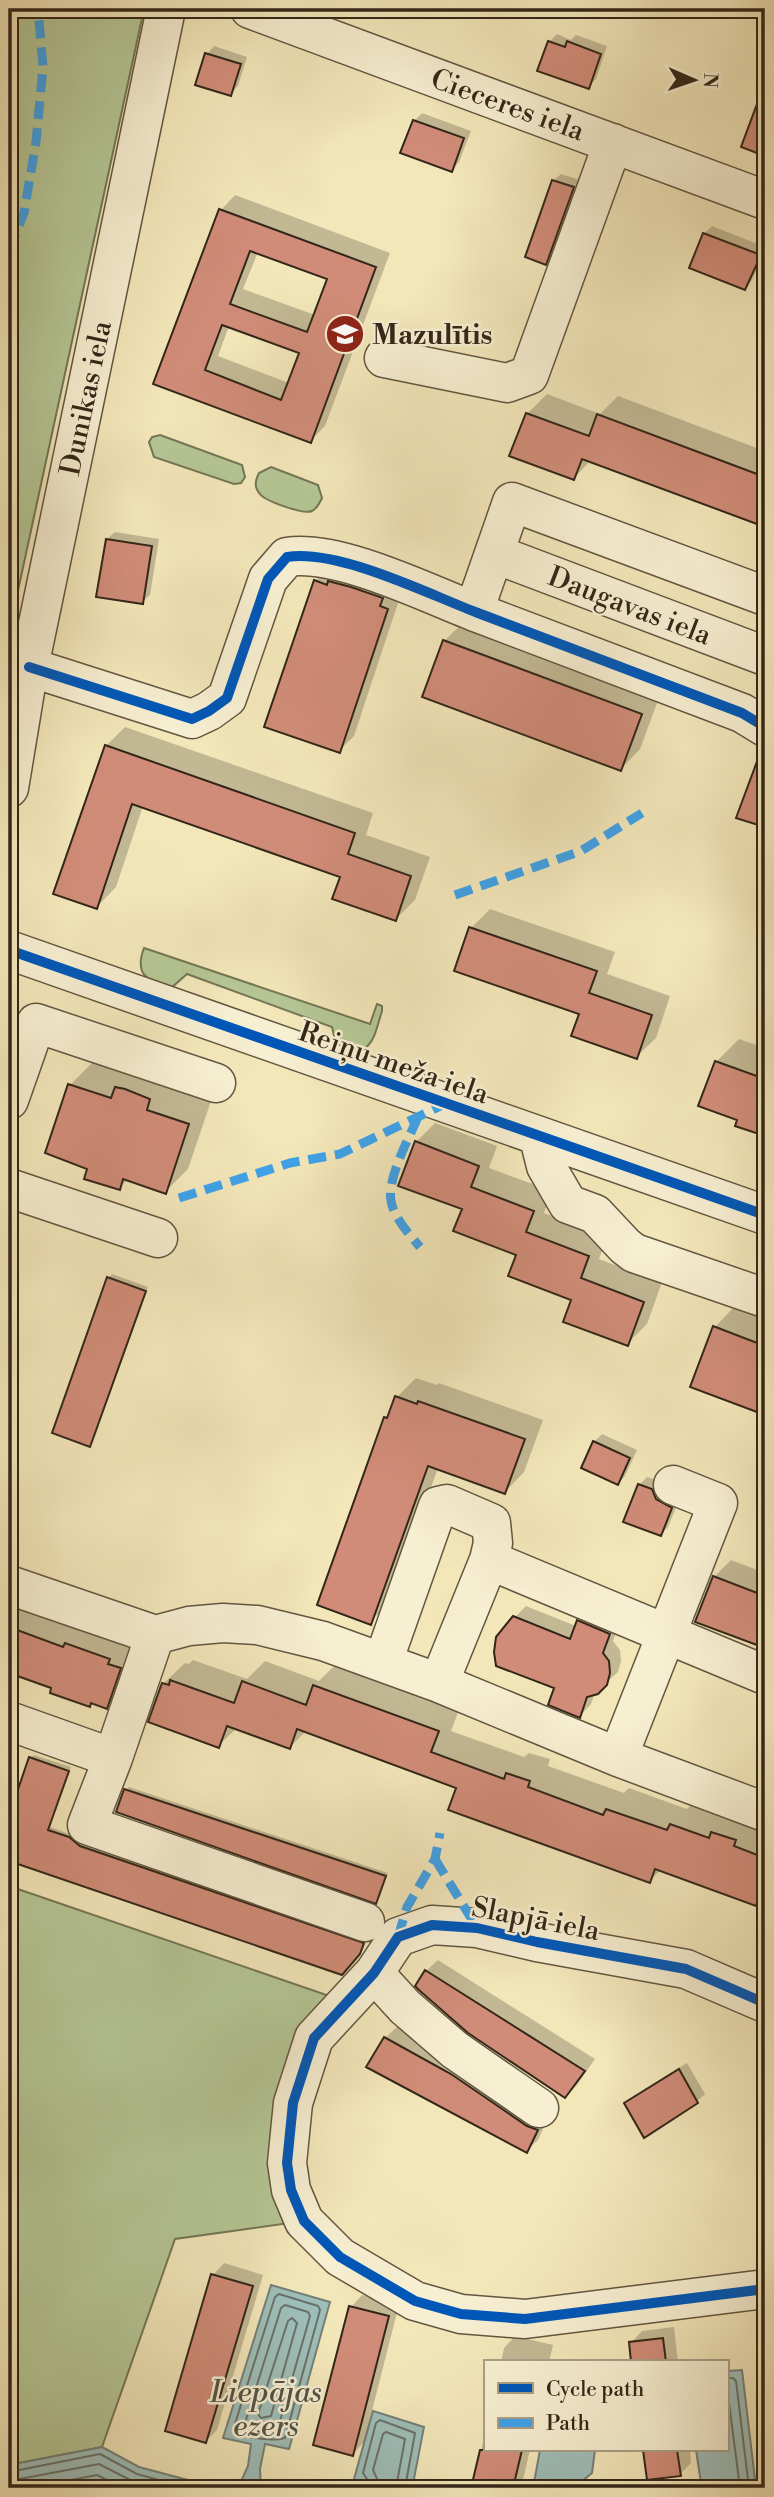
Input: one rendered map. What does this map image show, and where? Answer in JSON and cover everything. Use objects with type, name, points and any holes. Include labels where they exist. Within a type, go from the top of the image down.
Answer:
[{"type":"street","name":"Dunikas iela","points":[[9,788],[29,667],[166,9]]},
{"type":"street","name":"Cieceres iela","points":[[250,9],[765,200]]},
{"type":"street","points":[[384,358],[507,383],[529,375],[612,143]]},
{"type":"street","points":[[474,611],[512,502],[765,596]]},
{"type":"street","points":[[29,667],[192,719],[227,698],[268,579],[287,557],[303,554],[333,559],[425,591],[742,713],[765,727]]},
{"type":"street","name":"Daugavas iela","points":[[495,554],[765,656]]},
{"type":"street","name":"Reiņu meža iela","points":[[9,950],[765,1215]]},
{"type":"street","points":[[9,1100],[36,1023],[216,1083]]},
{"type":"street","points":[[539,1138],[546,1166],[568,1204],[595,1214],[634,1253],[765,1298]]},
{"type":"street","points":[[9,1188],[158,1238]]},
{"type":"street","points":[[618,1757],[718,1503],[673,1485]]},
{"type":"street","points":[[383,1662],[438,1506],[447,1504],[491,1523],[493,1543],[489,1560],[439,1683]]},
{"type":"street","points":[[489,1560],[765,1675]]},
{"type":"street","points":[[9,1585],[155,1635],[189,1626],[223,1623],[257,1625],[323,1641],[439,1683],[618,1757],[765,1812]]},
{"type":"street","points":[[155,1635],[87,1825],[365,1922]]},
{"type":"street","points":[[9,1721],[113,1758]]},
{"type":"street","name":"Slapjā iela","points":[[762,2002],[686,1969],[537,1942],[477,1927],[432,1925],[398,1937],[374,1973],[314,2038],[293,2103],[287,2163],[291,2190],[304,2221],[340,2257],[415,2301],[461,2314],[525,2319],[765,2289]]},
{"type":"street","points":[[374,1973],[405,2007],[455,2050],[539,2108]]},
{"type":"green space","points":[[9,9],[144,9],[9,632]]},
{"type":"green space","points":[[160,435],[242,465],[245,477],[241,483],[234,484],[154,457],[149,442],[152,437]]},
{"type":"green space","points":[[271,467],[318,485],[322,498],[315,509],[308,512],[293,509],[263,497],[256,481],[259,473]]},
{"type":"green space","points":[[144,948],[370,1024],[377,1004],[382,1006],[382,1011],[374,1037],[359,1051],[338,1052],[332,1027],[187,974],[170,989],[145,975],[141,964]]},
{"type":"green space","points":[[9,1886],[347,2002],[293,2103],[304,2221],[175,2239],[102,2447],[9,2465]]},
{"type":"water","name":"Liepājas ezers","points":[[271,2285],[330,2302],[289,2449],[265,2444],[260,2469],[261,2488],[238,2488],[248,2466],[251,2444],[223,2438]]},
{"type":"water","points":[[742,2370],[756,2488],[713,2488],[701,2483],[696,2452],[728,2452],[728,2371]]},
{"type":"water","name":"Liepājas ezers","points":[[373,2411],[424,2427],[413,2484],[408,2488],[362,2488],[363,2484],[354,2479]]},
{"type":"water","name":"Liepājas ezers","points":[[102,2447],[139,2467],[218,2488],[9,2488],[9,2465]]},
{"type":"water","points":[[540,2452],[595,2452],[592,2473],[574,2488],[533,2488]]},
{"type":"building","points":[[548,41],[565,47],[567,41],[601,54],[589,89],[537,71]]},
{"type":"building","points":[[205,53],[241,64],[231,96],[195,85]]},
{"type":"building","points":[[765,88],[765,156],[741,147]]},
{"type":"building","points":[[413,120],[464,138],[452,172],[400,153]]},
{"type":"building","points":[[552,180],[574,187],[546,265],[525,257]]},
{"type":"building","points":[[219,209],[376,267],[311,443],[153,384]],"holes":[[[250,251],[327,279],[307,332],[230,304]],[[222,325],[299,353],[281,400],[205,370]]]},
{"type":"building","points":[[703,233],[761,255],[745,290],[689,268]]},
{"type":"building","points":[[526,413],[589,436],[597,414],[765,477],[765,527],[582,459],[574,480],[509,456]]},
{"type":"building","points":[[106,539],[152,546],[143,604],[96,597]]},
{"type":"building","points":[[314,580],[327,585],[328,581],[351,587],[383,598],[380,606],[388,609],[340,753],[264,727]]},
{"type":"building","points":[[443,640],[642,714],[621,771],[422,697]]},
{"type":"building","points":[[105,745],[355,833],[348,854],[411,876],[396,921],[332,899],[340,877],[132,804],[97,909],[53,894]]},
{"type":"building","points":[[762,748],[765,749],[765,827],[736,818]]},
{"type":"building","points":[[469,927],[597,971],[589,993],[652,1015],[637,1059],[571,1036],[579,1014],[454,971]]},
{"type":"building","points":[[715,1061],[765,1079],[765,1130],[761,1129],[759,1134],[735,1126],[737,1120],[698,1106]]},
{"type":"building","points":[[68,1084],[111,1098],[115,1087],[125,1089],[150,1099],[147,1110],[189,1124],[166,1194],[123,1179],[120,1190],[84,1179],[87,1169],[45,1153]]},
{"type":"building","points":[[415,1141],[479,1166],[471,1187],[534,1211],[526,1232],[589,1256],[581,1278],[644,1302],[628,1346],[563,1322],[571,1300],[508,1276],[516,1255],[453,1231],[462,1209],[398,1186]]},
{"type":"building","points":[[107,1277],[146,1291],[90,1447],[52,1433]]},
{"type":"building","points":[[713,1326],[765,1346],[765,1415],[690,1387]]},
{"type":"building","points":[[395,1396],[417,1404],[418,1401],[525,1439],[505,1494],[428,1466],[371,1625],[317,1605],[384,1417],[387,1418]]},
{"type":"building","points":[[593,1441],[630,1458],[618,1485],[581,1468]]},
{"type":"building","points":[[638,1484],[652,1489],[656,1499],[672,1508],[661,1536],[623,1522]]},
{"type":"building","points":[[713,1576],[765,1596],[765,1648],[695,1622]]},
{"type":"building","points":[[513,1616],[570,1639],[577,1620],[610,1634],[603,1653],[609,1661],[607,1685],[598,1694],[587,1697],[580,1718],[548,1705],[554,1688],[496,1666],[496,1637]]},
{"type":"building","points":[[9,1627],[63,1647],[65,1643],[110,1659],[108,1664],[121,1668],[107,1709],[91,1703],[90,1707],[50,1693],[51,1688],[9,1673]]},
{"type":"building","points":[[170,1680],[234,1703],[242,1681],[306,1705],[313,1685],[439,1731],[431,1752],[504,1779],[506,1773],[530,1781],[528,1787],[603,1815],[606,1809],[667,1830],[670,1824],[709,1838],[711,1832],[736,1840],[734,1846],[765,1858],[765,1880],[756,1906],[655,1869],[650,1883],[448,1810],[456,1788],[297,1729],[290,1749],[227,1726],[219,1748],[148,1722],[162,1683],[169,1685]]},
{"type":"building","points":[[29,1757],[69,1771],[48,1830],[69,1837],[80,1846],[364,1943],[360,1954],[342,1975],[9,1861],[9,1816]]},
{"type":"building","points":[[124,1789],[386,1876],[376,1904],[116,1812]]},
{"type":"building","points":[[425,1970],[585,2071],[565,2098],[468,2033],[420,1991],[415,1986]]},
{"type":"building","points":[[384,2037],[451,2074],[527,2126],[538,2130],[527,2153],[366,2067]]},
{"type":"building","points":[[679,2069],[698,2103],[644,2138],[624,2103]]},
{"type":"building","points":[[211,2274],[253,2286],[206,2443],[165,2431]]},
{"type":"building","points":[[349,2306],[389,2316],[353,2456],[313,2445]]},
{"type":"building","points":[[663,2338],[666,2360],[631,2360],[629,2342]]},
{"type":"building","points":[[480,2450],[522,2452],[513,2488],[471,2488]]},
{"type":"building","points":[[643,2452],[677,2452],[681,2476],[647,2480]]},
{"type":"marked path","points":[[9,250],[24,213],[36,142],[43,67],[38,9]]},
{"type":"marked path","points":[[455,895],[581,851],[642,813]]},
{"type":"marked path","points":[[179,1198],[290,1163],[340,1154],[445,1104]]},
{"type":"marked path","points":[[418,1117],[392,1181],[391,1201],[402,1226],[420,1247]]},
{"type":"marked path","points":[[398,1937],[407,1907],[435,1859],[440,1833]]},
{"type":"marked path","points":[[435,1859],[477,1928]]},
{"type":"cycle path","points":[[29,667],[192,719],[227,698],[268,579],[287,557],[308,556],[357,566],[383,575],[742,713],[765,727]]},
{"type":"cycle path","points":[[9,950],[765,1215]]},
{"type":"cycle path","points":[[765,2003],[686,1969],[537,1942],[477,1928],[432,1925],[398,1937],[374,1973],[314,2038],[293,2103],[287,2163],[291,2190],[304,2221],[340,2257],[415,2301],[461,2314],[525,2319],[765,2289]]},
{"type":"place","name":"Mazulītis","points":[[345,334]]}]
